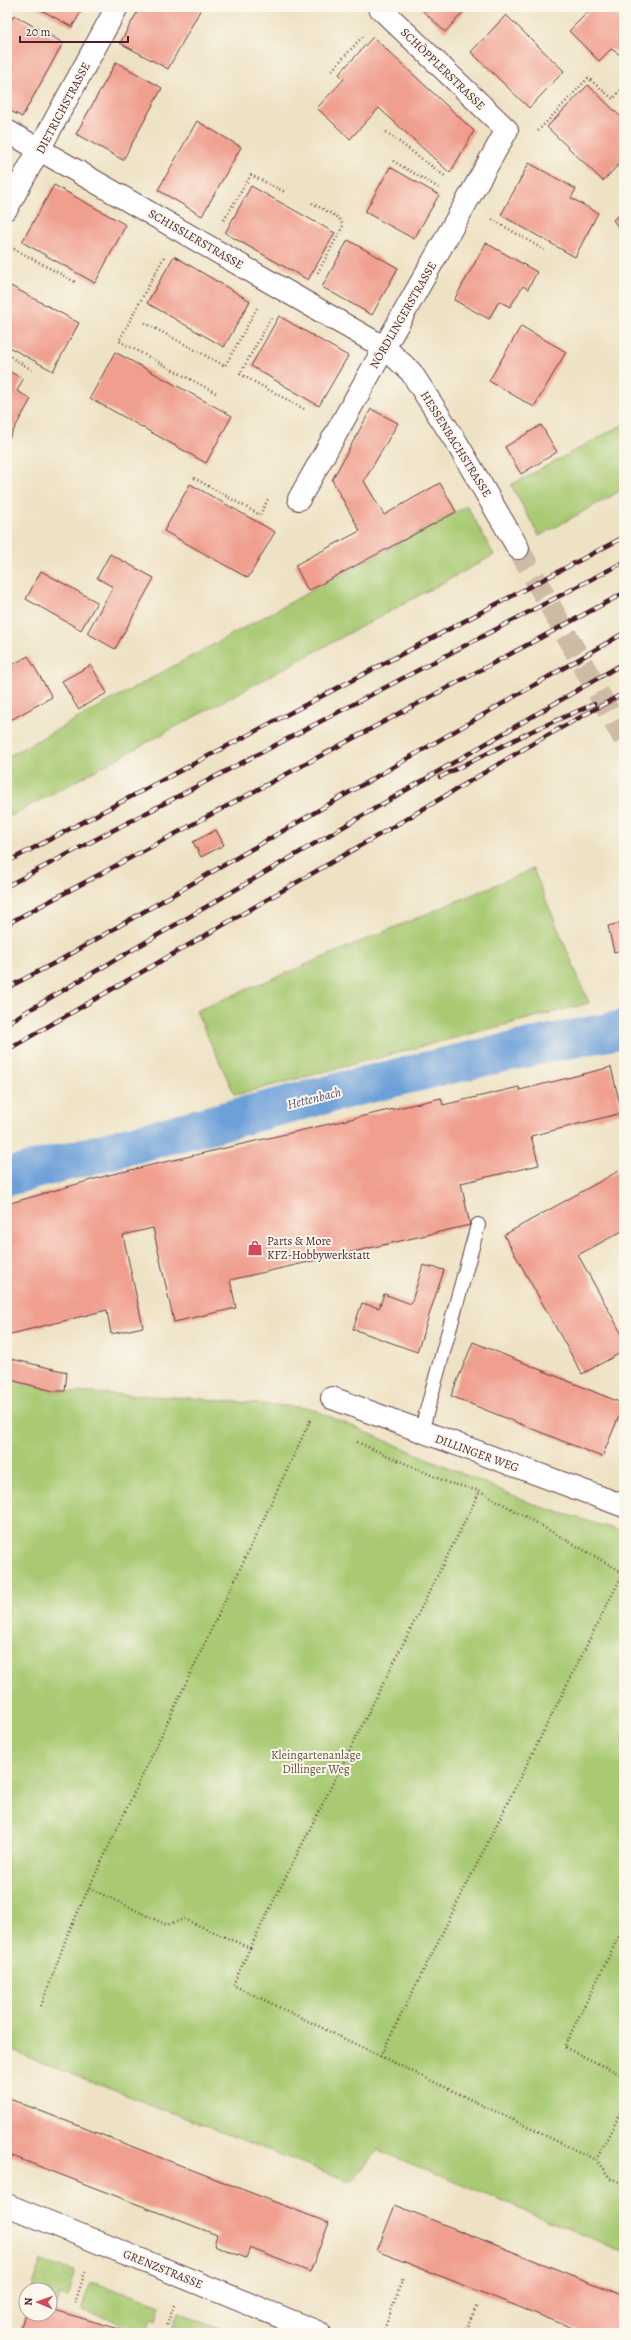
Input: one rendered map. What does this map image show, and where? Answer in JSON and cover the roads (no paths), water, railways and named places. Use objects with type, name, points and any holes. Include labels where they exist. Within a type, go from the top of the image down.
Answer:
[{"type":"street","name":"DIETRICHSTRASSE","points":[[7,208],[41,150],[117,7]]},
{"type":"street","name":"SCHÖPPLERSTRASSE","points":[[382,9],[507,130]]},
{"type":"street","name":"NÖRDLINGERSTRASSE","points":[[299,499],[507,130]]},
{"type":"street","name":"SCHISSLERSTRASSE","points":[[7,131],[385,348]]},
{"type":"street","name":"HESSENBACHSTRASSE","points":[[385,348],[411,372],[450,432],[518,548]]},
{"type":"street","name":"DILLINGER WEG","points":[[332,1398],[624,1506]]},
{"type":"street","name":"GRENZSTRASSE","points":[[7,2205],[320,2333]]},
{"type":"lane","points":[[421,1432],[478,1225]]},
{"type":"waterway","name":"Hettenbach","points":[[7,1177],[237,1117],[391,1079],[546,1044],[624,1029]]},
{"type":"tunnel","points":[[518,548],[624,739]]},
{"type":"railway","points":[[7,862],[624,537]]},
{"type":"railway","points":[[7,886],[624,562]]},
{"type":"railway","points":[[7,924],[624,593]]},
{"type":"railway","points":[[7,988],[62,959],[624,633]]},
{"type":"railway","points":[[7,1023],[624,663]]},
{"type":"railway","points":[[7,1050],[408,818],[539,740],[624,693]]},
{"type":"railway","points":[[440,777],[532,731],[594,704]]},
{"type":"place","name":"Parts & More KFZ-Hobbywerkstatt","points":[[255,1248]]},
{"type":"park label","name":"Kleingartenanlage Dillinger Weg","points":[[316,1762]]}]
